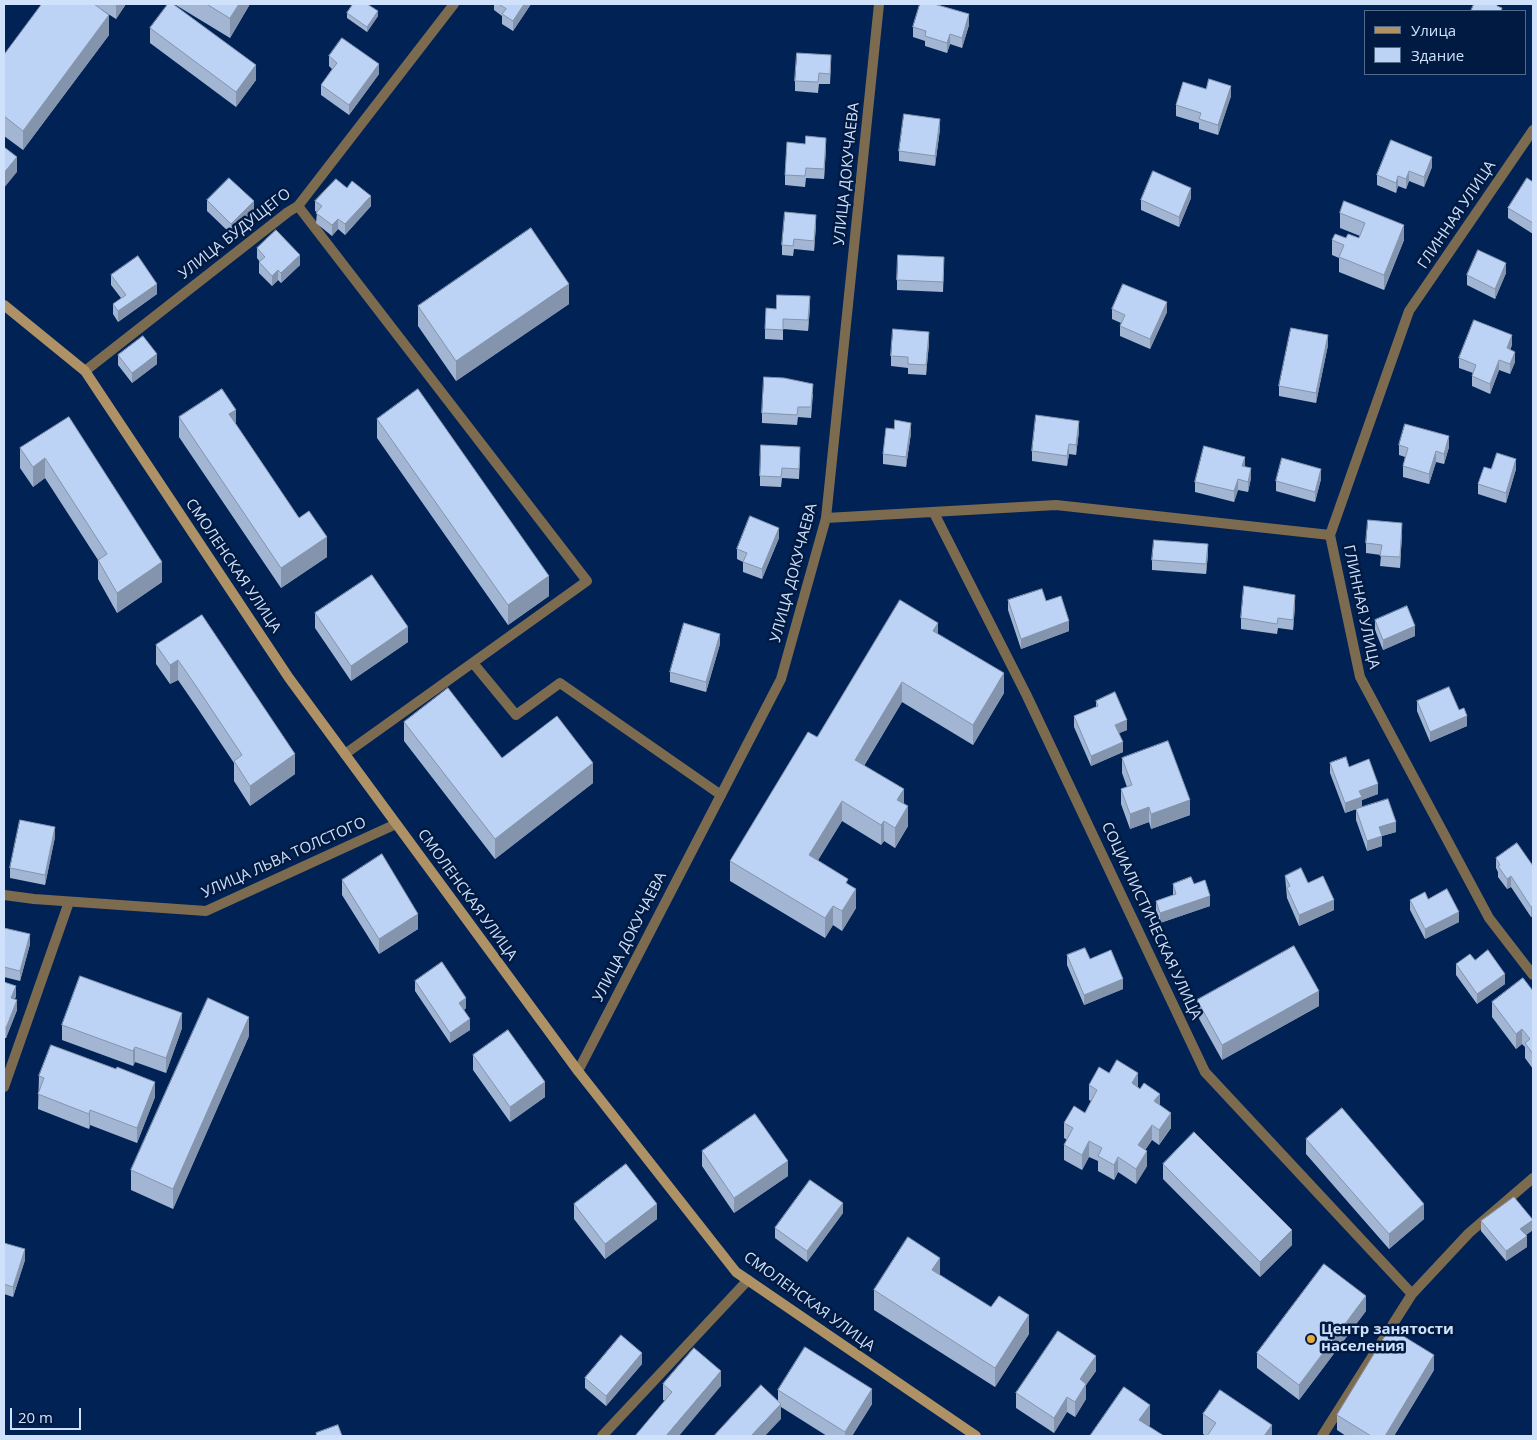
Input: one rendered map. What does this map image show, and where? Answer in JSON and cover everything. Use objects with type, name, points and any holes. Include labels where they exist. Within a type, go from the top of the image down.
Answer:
[{"type":"main road","name":"СМОЛЕНСКАЯ УЛИЦА","points":[[4,305],[85,371],[289,678],[578,1071],[736,1272],[976,1436]]},
{"type":"street","name":"УЛИЦА БУДУЩЕГО","points":[[85,371],[298,206],[454,4]]},
{"type":"street","name":"УЛИЦА ДОКУЧАЕВА","points":[[578,1071],[781,679],[826,518],[879,4]]},
{"type":"street","name":"ГЛИННАЯ УЛИЦА","points":[[1533,130],[1410,312],[1330,535],[1360,678],[1489,918],[1533,975]]},
{"type":"street","points":[[298,206],[587,581],[345,754]]},
{"type":"street","points":[[826,518],[1056,505],[1330,535]]},
{"type":"street","name":"СОЦИАЛИСТИЧЕСКАЯ УЛИЦА","points":[[934,513],[1026,694],[1206,1072],[1412,1294]]},
{"type":"street","points":[[473,663],[516,715],[560,683],[721,795]]},
{"type":"street","name":"УЛИЦА ЛЬВА ТОЛСТОГО","points":[[4,894],[34,900],[206,911],[396,824]]},
{"type":"street","points":[[4,1087],[69,902]]},
{"type":"street","points":[[1322,1436],[1412,1294],[1469,1233],[1533,1178]]},
{"type":"street","points":[[602,1436],[748,1280]]},
{"type":"building","points":[[42,4],[94,4],[109,15],[23,131],[4,116],[4,55]]},
{"type":"building","points":[[168,4],[173,4],[256,65],[236,92],[150,28]]},
{"type":"building","points":[[207,4],[239,4],[230,18]]},
{"type":"building","points":[[353,4],[367,4],[378,11],[367,27],[347,13]]},
{"type":"building","points":[[499,4],[524,4],[513,21],[502,14],[506,9]]},
{"type":"building","points":[[920,4],[934,4],[969,14],[962,38],[950,34],[947,43],[925,36],[926,31],[913,27]]},
{"type":"building","points":[[1474,4],[1497,4],[1497,6],[1502,8],[1501,10],[1471,10]]},
{"type":"building","points":[[342,38],[379,64],[349,105],[321,85],[337,63],[329,56]]},
{"type":"building","points":[[797,53],[831,55],[830,74],[819,73],[818,82],[795,81]]},
{"type":"building","points":[[1209,79],[1231,86],[1218,125],[1199,119],[1201,113],[1176,105],[1183,82],[1206,89]]},
{"type":"building","points":[[904,114],[940,119],[935,156],[899,151]]},
{"type":"building","points":[[806,136],[826,138],[824,169],[806,168],[805,176],[785,175],[787,142],[805,144]]},
{"type":"building","points":[[1391,140],[1432,157],[1424,177],[1409,171],[1406,179],[1398,176],[1396,183],[1377,175]]},
{"type":"building","points":[[4,147],[17,157],[4,173]]},
{"type":"building","points":[[1153,171],[1191,188],[1179,217],[1141,200]]},
{"type":"building","points":[[229,178],[254,201],[231,224],[207,200]]},
{"type":"building","points":[[1527,178],[1533,182],[1533,223],[1508,208]]},
{"type":"building","points":[[336,179],[347,188],[352,181],[371,196],[345,224],[338,219],[332,225],[316,213],[322,206],[315,201]]},
{"type":"building","points":[[1344,201],[1404,225],[1384,275],[1339,257],[1344,245],[1332,240],[1335,234],[1346,238],[1348,234],[1359,238],[1365,223],[1340,213]]},
{"type":"building","points":[[785,212],[816,215],[814,241],[794,239],[793,246],[782,245]]},
{"type":"building","points":[[531,228],[569,284],[456,361],[418,306]]},
{"type":"building","points":[[276,230],[300,255],[281,273],[278,270],[272,276],[259,262],[265,257],[257,248]]},
{"type":"building","points":[[1478,250],[1506,263],[1495,289],[1467,275]]},
{"type":"building","points":[[898,255],[944,257],[943,282],[897,280]]},
{"type":"building","points":[[138,256],[157,284],[118,311],[113,304],[126,295],[111,275]]},
{"type":"building","points":[[1123,284],[1167,302],[1150,339],[1120,326],[1125,315],[1112,309]]},
{"type":"building","points":[[777,295],[810,296],[808,320],[783,319],[783,330],[765,329],[766,308],[776,309]]},
{"type":"building","points":[[1474,320],[1512,335],[1507,348],[1515,352],[1510,364],[1499,360],[1490,384],[1472,376],[1476,365],[1459,358]]},
{"type":"building","points":[[1291,328],[1328,335],[1316,393],[1279,386]]},
{"type":"building","points":[[893,329],[929,332],[926,365],[908,364],[908,357],[891,356]]},
{"type":"building","points":[[143,336],[157,354],[132,373],[118,355]]},
{"type":"building","points":[[764,377],[784,378],[813,384],[811,407],[798,407],[797,415],[762,413]]},
{"type":"building","points":[[222,389],[236,410],[229,414],[299,518],[309,511],[327,537],[281,568],[179,417]]},
{"type":"building","points":[[418,389],[549,576],[508,605],[377,419]]},
{"type":"building","points":[[1036,415],[1079,421],[1076,445],[1069,444],[1067,456],[1032,451]]},
{"type":"building","points":[[69,417],[162,562],[117,593],[98,560],[107,554],[45,458],[33,467],[20,448]]},
{"type":"building","points":[[895,420],[911,423],[906,457],[883,454],[886,428],[894,429]]},
{"type":"building","points":[[1405,424],[1449,436],[1444,454],[1436,451],[1429,474],[1403,466],[1408,448],[1399,445]]},
{"type":"building","points":[[761,445],[800,447],[799,469],[782,468],[781,477],[760,476]]},
{"type":"building","points":[[1204,446],[1245,457],[1242,466],[1251,468],[1248,482],[1238,479],[1234,491],[1195,482]]},
{"type":"building","points":[[1497,453],[1516,459],[1506,493],[1478,484],[1484,467],[1491,469]]},
{"type":"building","points":[[1282,458],[1321,469],[1315,492],[1276,481]]},
{"type":"building","points":[[750,516],[779,528],[762,569],[743,562],[747,553],[737,549]]},
{"type":"building","points":[[1368,520],[1402,523],[1400,557],[1380,556],[1382,545],[1366,543]]},
{"type":"building","points":[[1154,540],[1208,544],[1206,564],[1152,560]]},
{"type":"building","points":[[372,575],[408,627],[351,666],[315,613]]},
{"type":"building","points":[[1244,586],[1295,595],[1293,620],[1278,618],[1277,624],[1241,618]]},
{"type":"building","points":[[1042,589],[1046,601],[1061,596],[1069,621],[1021,639],[1008,600]]},
{"type":"building","points":[[900,600],[938,623],[933,631],[1004,673],[973,725],[902,682],[855,760],[904,789],[897,800],[908,806],[895,828],[884,821],[881,825],[842,801],[809,855],[848,879],[846,883],[856,889],[842,911],[833,906],[825,918],[730,861],[808,732],[817,737]]},
{"type":"building","points":[[1407,606],[1415,626],[1383,640],[1375,620]]},
{"type":"building","points":[[202,615],[295,754],[250,786],[234,761],[242,755],[198,689],[178,660],[170,665],[156,645]]},
{"type":"building","points":[[684,623],[720,634],[706,682],[670,672]]},
{"type":"building","points":[[1449,687],[1459,710],[1464,708],[1467,716],[1430,732],[1417,701]]},
{"type":"building","points":[[448,688],[502,758],[557,716],[593,763],[495,839],[404,722]]},
{"type":"building","points":[[1115,692],[1127,720],[1115,725],[1123,742],[1091,756],[1074,716],[1098,706],[1096,701]]},
{"type":"building","points":[[1168,741],[1190,800],[1151,814],[1149,807],[1130,814],[1121,789],[1132,785],[1122,758]]},
{"type":"building","points":[[1346,757],[1349,767],[1369,759],[1378,784],[1359,791],[1362,797],[1345,803],[1330,763]]},
{"type":"building","points":[[1388,799],[1396,822],[1379,827],[1382,836],[1367,841],[1356,809]]},
{"type":"building","points":[[20,820],[55,827],[45,875],[10,868]]},
{"type":"building","points":[[1517,843],[1533,866],[1533,906],[1531,907],[1511,876],[1507,879],[1498,866],[1500,865],[1496,858]]},
{"type":"building","points":[[382,854],[418,914],[379,939],[342,880]]},
{"type":"building","points":[[1301,868],[1308,883],[1323,876],[1334,900],[1299,915],[1287,888],[1290,886],[1285,876]]},
{"type":"building","points":[[1191,877],[1194,884],[1205,880],[1210,896],[1160,913],[1156,901],[1176,894],[1173,884]]},
{"type":"building","points":[[1447,889],[1459,912],[1425,929],[1410,900],[1425,892],[1428,899]]},
{"type":"building","points":[[4,928],[30,934],[20,971],[4,967]]},
{"type":"building","points":[[1294,946],[1319,991],[1222,1045],[1197,1000]]},
{"type":"building","points":[[1085,948],[1090,959],[1111,950],[1123,979],[1084,995],[1067,955]]},
{"type":"building","points":[[1488,950],[1505,974],[1477,994],[1456,964],[1470,954],[1475,960]]},
{"type":"building","points":[[442,962],[466,998],[459,1003],[470,1019],[450,1033],[415,981]]},
{"type":"building","points":[[80,976],[182,1013],[166,1058],[135,1047],[133,1051],[62,1025]]},
{"type":"building","points":[[1523,978],[1533,991],[1533,1054],[1525,1043],[1530,1039],[1522,1029],[1516,1034],[1492,1002]]},
{"type":"building","points":[[4,982],[16,986],[11,998],[17,1000],[6,1028],[4,1027]]},
{"type":"building","points":[[208,998],[249,1017],[173,1189],[131,1170]]},
{"type":"building","points":[[508,1030],[545,1082],[510,1107],[473,1055]]},
{"type":"building","points":[[51,1045],[155,1082],[137,1128],[90,1110],[89,1114],[38,1094],[44,1078],[39,1076]]},
{"type":"building","points":[[1117,1060],[1138,1073],[1132,1083],[1140,1089],[1144,1083],[1160,1094],[1154,1101],[1171,1113],[1159,1130],[1152,1125],[1138,1145],[1147,1151],[1136,1169],[1118,1157],[1114,1165],[1098,1156],[1102,1148],[1089,1141],[1082,1155],[1064,1145],[1073,1128],[1064,1123],[1074,1106],[1085,1113],[1097,1090],[1089,1085],[1099,1067],[1109,1073]]},
{"type":"building","points":[[1342,1108],[1424,1204],[1389,1234],[1306,1139]]},
{"type":"building","points":[[755,1114],[788,1161],[734,1198],[702,1151]]},
{"type":"building","points":[[1194,1132],[1292,1230],[1260,1262],[1163,1164]]},
{"type":"building","points":[[626,1164],[657,1204],[605,1244],[574,1204]]},
{"type":"building","points":[[810,1180],[843,1203],[807,1251],[775,1228]]},
{"type":"building","points":[[1514,1197],[1533,1220],[1520,1229],[1527,1236],[1506,1251],[1481,1221]]},
{"type":"building","points":[[908,1237],[940,1258],[932,1270],[991,1307],[999,1296],[1029,1315],[995,1368],[874,1290]]},
{"type":"building","points":[[4,1243],[25,1249],[13,1287],[4,1284]]},
{"type":"building","name":"Центр занятости населения","points":[[1324,1264],[1366,1296],[1299,1385],[1257,1353]]},
{"type":"building","points":[[1390,1328],[1434,1355],[1385,1436],[1371,1436],[1337,1415]]},
{"type":"building","points":[[1058,1331],[1096,1356],[1080,1379],[1086,1384],[1075,1402],[1067,1397],[1054,1418],[1016,1393]]},
{"type":"building","points":[[621,1335],[642,1353],[606,1396],[585,1378]]},
{"type":"building","points":[[805,1347],[872,1389],[845,1432],[778,1390]]},
{"type":"building","points":[[694,1348],[721,1371],[666,1436],[635,1436],[672,1392],[663,1384]]},
{"type":"building","points":[[761,1385],[781,1404],[751,1436],[714,1436]]},
{"type":"building","points":[[1124,1387],[1150,1405],[1139,1420],[1164,1436],[1090,1436]]},
{"type":"building","points":[[1220,1390],[1272,1425],[1264,1436],[1207,1436],[1216,1423],[1203,1414]]},
{"type":"building","points":[[338,1425],[342,1436],[317,1436],[316,1433]]},
{"type":"place","name":"Центр занятости населения","points":[[1311,1339]]}]
